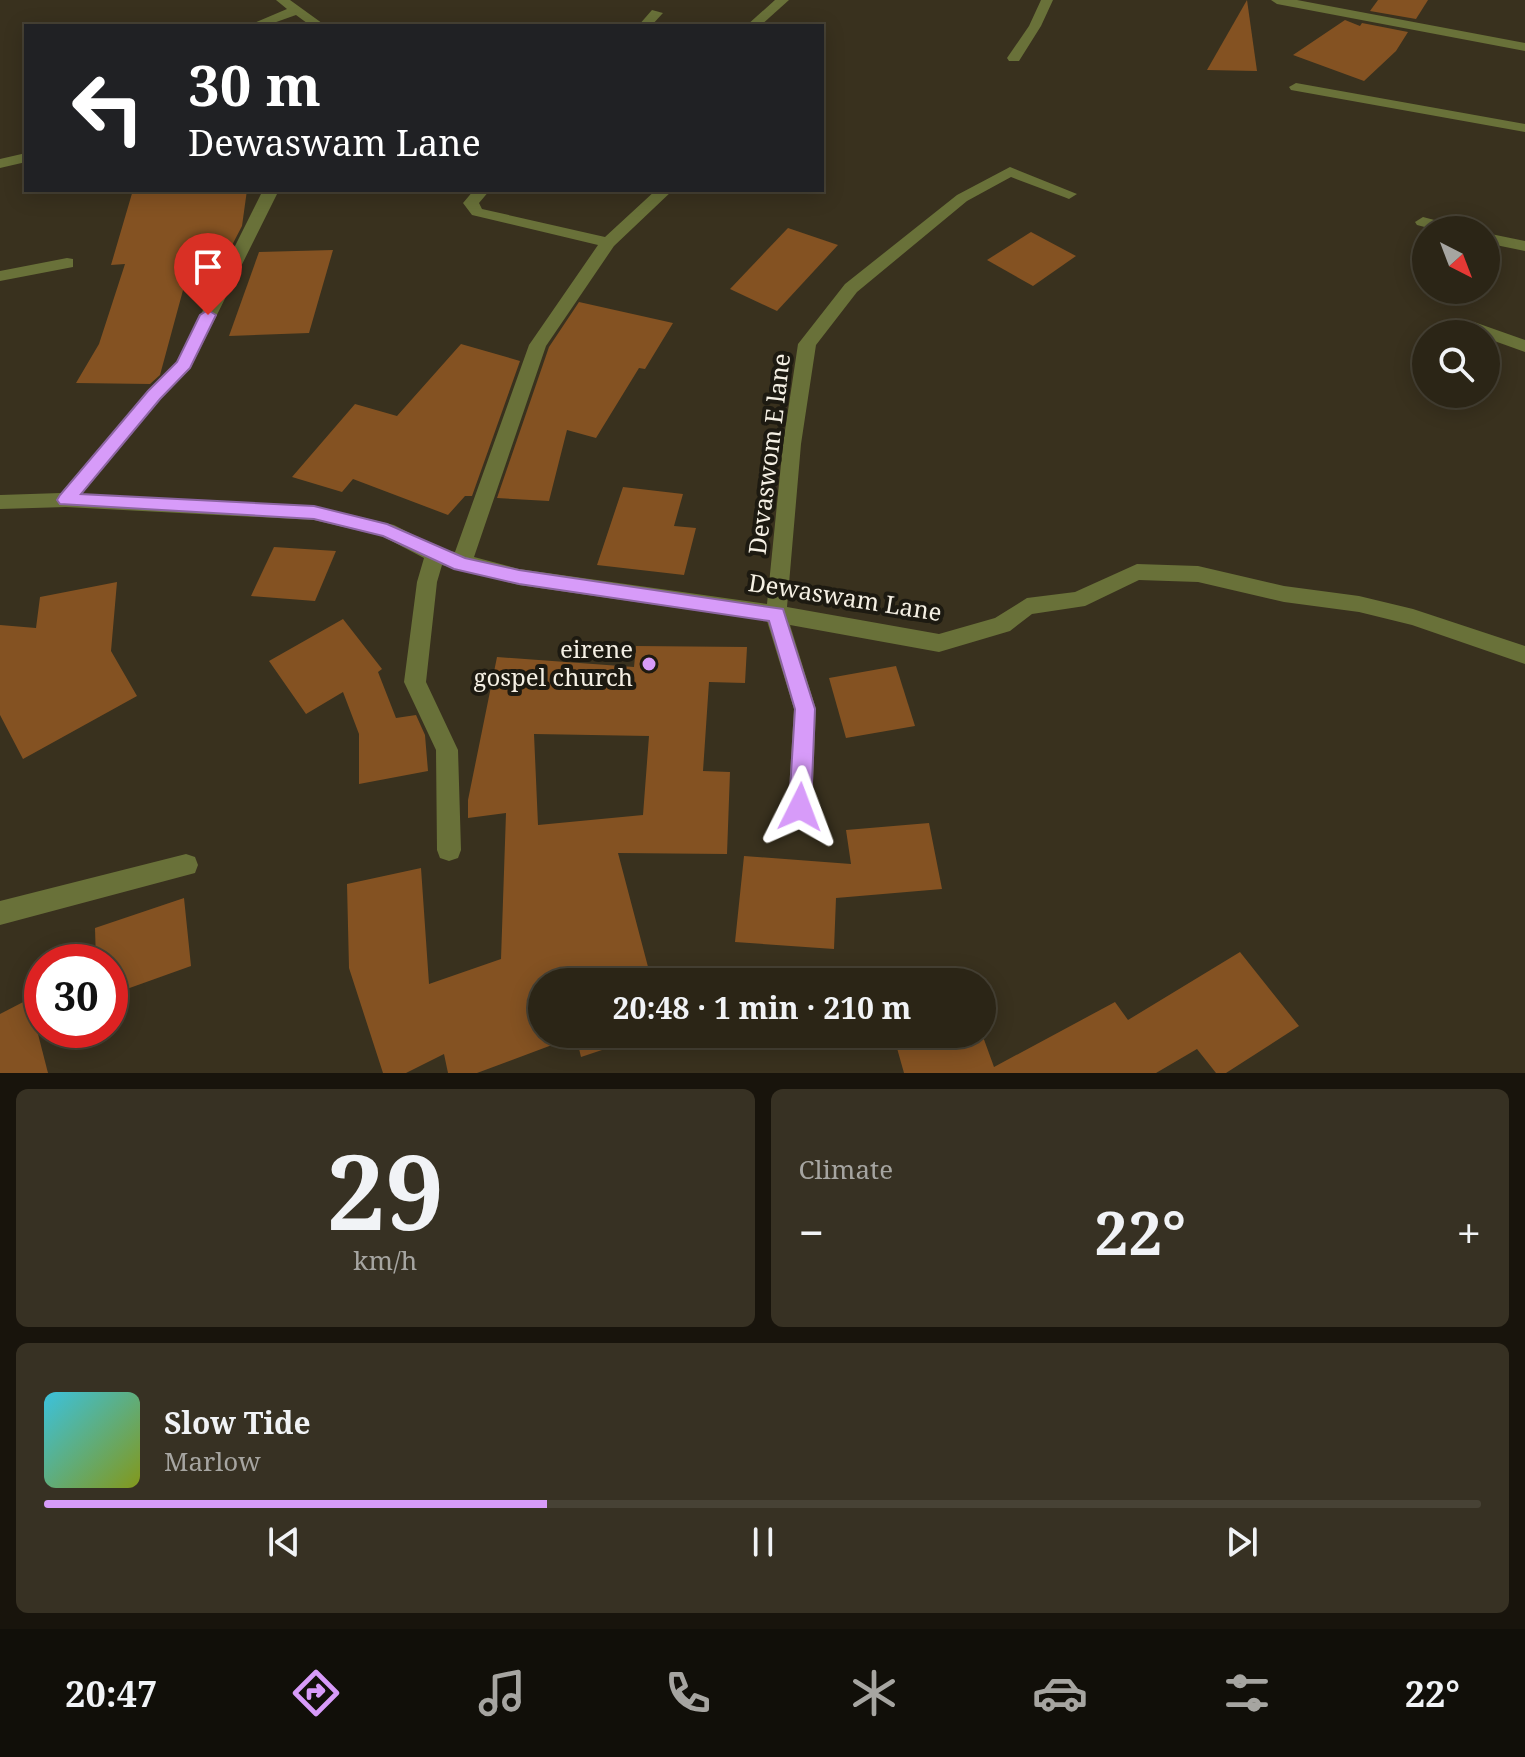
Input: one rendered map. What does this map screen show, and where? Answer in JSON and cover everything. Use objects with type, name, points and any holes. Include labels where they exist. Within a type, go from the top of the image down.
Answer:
[{"type":"street","points":[[282,0],[317,24]]},
{"type":"street","points":[[754,24],[783,0]]},
{"type":"street","points":[[1014,58],[1035,26],[1047,0]]},
{"type":"street","points":[[1277,0],[1525,47]]},
{"type":"street","points":[[259,24],[295,11]]},
{"type":"street","points":[[646,24],[657,13]]},
{"type":"street","points":[[1296,87],[1525,128]]},
{"type":"street","points":[[0,164],[24,158]]},
{"type":"street","name":"Devaswom E lane","points":[[776,614],[792,444],[807,344],[851,288],[962,198],[1010,171],[1069,194]]},
{"type":"street","points":[[66,500],[154,395],[184,365],[270,192]]},
{"type":"street","points":[[480,192],[471,203],[477,212],[608,243]]},
{"type":"street","points":[[461,564],[538,345],[608,243],[663,192]]},
{"type":"street","points":[[1500,241],[1525,246]]},
{"type":"street","points":[[0,276],[67,263]]},
{"type":"street","points":[[1500,337],[1525,346]]},
{"type":"street","name":"Dewaswam Lane","points":[[0,502],[66,500],[314,513],[387,530],[435,555],[519,577],[776,614],[939,643],[1002,625],[1027,606],[1078,600],[1145,571],[1198,574],[1284,594],[1372,607],[1413,617],[1525,655]]},
{"type":"street","points":[[435,555],[427,582],[415,682],[447,750],[449,850]]},
{"type":"street","points":[[776,614],[805,709],[800,807]]},
{"type":"street","points":[[1,913],[186,865]]},
{"type":"building","points":[[1247,0],[1257,71],[1207,70]]},
{"type":"building","points":[[1378,0],[1428,0],[1416,19],[1370,11]]},
{"type":"building","points":[[1345,20],[1360,26],[1362,23],[1408,32],[1396,51],[1364,81],[1293,55]]},
{"type":"building","points":[[132,192],[247,192],[242,226],[228,253],[192,257],[160,375],[150,384],[76,383],[99,344],[125,264],[111,265]]},
{"type":"building","points":[[788,228],[838,245],[777,311],[730,289]]},
{"type":"building","points":[[1031,232],[1076,256],[1033,286],[987,260]]},
{"type":"building","points":[[333,250],[309,333],[229,336],[259,252]]},
{"type":"building","points":[[579,302],[673,323],[645,369],[639,368],[596,438],[567,430],[549,501],[497,498],[549,347]]},
{"type":"building","points":[[461,344],[520,361],[472,496],[465,496],[448,515],[353,479],[342,492],[292,477],[355,404],[397,416]]},
{"type":"building","points":[[623,487],[683,494],[674,526],[696,528],[684,575],[597,565]]},
{"type":"building","points":[[274,547],[336,551],[315,601],[251,596]]},
{"type":"building","points":[[117,582],[111,651],[137,696],[23,759],[0,715],[0,625],[36,628],[40,597]]},
{"type":"building","points":[[343,619],[382,669],[378,672],[396,718],[416,715],[425,735],[428,771],[359,784],[359,734],[343,692],[306,714],[269,661]]},
{"type":"building","points":[[636,646],[747,647],[745,683],[709,682],[703,771],[730,772],[727,854],[618,853],[648,968],[528,968],[528,1048],[544,1048],[477,1073],[448,1073],[444,1054],[406,1073],[383,1073],[349,968],[347,884],[421,868],[429,984],[501,959],[506,813],[468,818],[468,800],[497,657],[634,667]],"holes":[[[534,734],[649,736],[643,815],[538,825]]]},
{"type":"building","points":[[896,666],[915,726],[846,738],[829,678]]},
{"type":"building","points":[[929,823],[942,889],[836,898],[834,949],[735,942],[744,856],[851,864],[846,830]]},
{"type":"building","points":[[184,898],[191,966],[128,989],[128,944],[95,944],[95,928]]},
{"type":"building","points":[[1240,952],[1299,1026],[1226,1073],[1216,1073],[1197,1049],[1156,1073],[904,1073],[897,1048],[987,1048],[994,1067],[1115,1002],[1128,1020]]},
{"type":"building","points":[[24,1002],[24,1048],[42,1048],[48,1073],[0,1073],[0,1014]]},
{"type":"building","points":[[579,1048],[608,1048],[581,1057]]},
{"type":"place","name":"eirene gospel church","points":[[649,664]]},
{"type":"route","points":[[208,315],[184,365],[154,395],[66,500],[314,513],[387,530],[435,555],[519,577],[776,614],[805,709],[800,807]]}]
